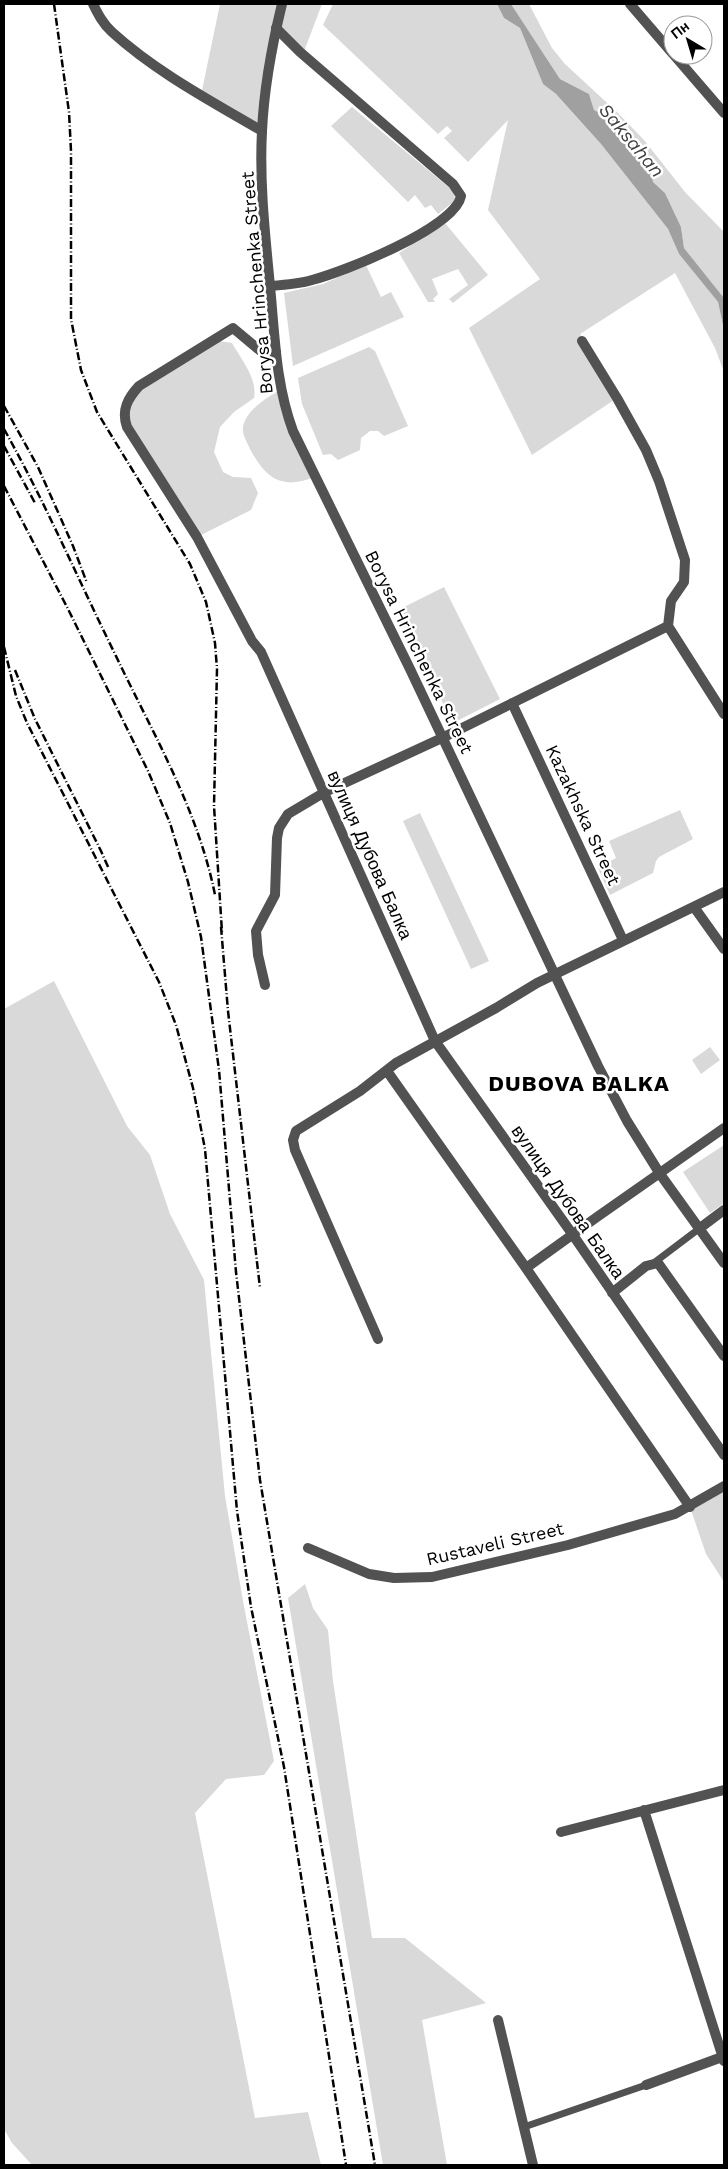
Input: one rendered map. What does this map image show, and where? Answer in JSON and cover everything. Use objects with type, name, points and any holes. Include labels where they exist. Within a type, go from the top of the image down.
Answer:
[{"type":"street","points":[[93,4],[100,18],[111,31],[130,46],[201,95],[262,131]]},
{"type":"street","name":"Borysa Hrinchenka Street","points":[[282,4],[267,79],[262,131],[262,194],[276,352],[285,408],[294,431],[410,669],[611,1092],[660,1174],[724,1263]]},
{"type":"street","points":[[630,4],[663,42]]},
{"type":"street","points":[[270,286],[319,278],[353,266],[407,242],[446,216],[460,203],[461,196],[452,184],[300,52],[276,28]]},
{"type":"street","points":[[683,65],[724,113]]},
{"type":"street","name":"вулиця Дубова Балка","points":[[276,352],[268,354],[263,352],[233,328],[139,386],[130,396],[126,405],[125,420],[197,537],[252,641],[260,652],[325,792],[435,1041],[573,1235],[724,1454]]},
{"type":"street","points":[[582,341],[646,450],[670,511],[685,560],[684,582],[670,600],[668,626],[724,714]]},
{"type":"street","points":[[265,985],[258,955],[256,931],[276,896],[278,828],[288,814],[325,792],[442,738],[668,626]]},
{"type":"street","name":"Kazakhska Street","points":[[512,703],[623,940]]},
{"type":"street","points":[[378,1339],[295,1150],[293,1140],[296,1131],[309,1121],[360,1091],[396,1063],[467,1025],[554,974],[724,892]]},
{"type":"street","points":[[694,907],[724,949]]},
{"type":"street","points":[[387,1071],[526,1268],[690,1507]]},
{"type":"street","points":[[526,1268],[724,1128]]},
{"type":"street","points":[[612,1293],[724,1210]]},
{"type":"street","points":[[655,1262],[661,1266],[724,1356]]},
{"type":"street","name":"Rustaveli Street","points":[[308,1548],[369,1574],[394,1578],[432,1577],[612,1533],[675,1514],[724,1486]]},
{"type":"street","points":[[561,1832],[724,1790]]},
{"type":"street","points":[[524,2127],[723,2059],[644,1810]]},
{"type":"street","points":[[498,2020],[533,2165]]},
{"type":"shaded area","points":[[220,4],[322,4],[303,54],[277,28],[262,131],[201,95]]},
{"type":"shaded area","points":[[333,4],[497,4],[504,18],[520,28],[543,84],[556,94],[601,144],[668,229],[679,254],[718,302],[724,330],[724,372],[715,348],[675,273],[580,334],[617,398],[532,455],[469,328],[540,279],[488,210],[508,120],[468,162],[444,138],[452,131],[447,126],[438,134],[323,25]]},
{"type":"shaded area","points":[[497,4],[511,4],[560,79],[589,94],[594,110],[621,123],[629,140],[651,170],[653,182],[665,193],[681,227],[684,248],[724,298],[724,330],[718,302],[679,254],[668,229],[601,144],[556,94],[543,84],[520,28],[504,18]]},
{"type":"shaded area","points":[[511,4],[529,4],[552,48],[565,64],[644,140],[685,192],[724,232],[724,298],[684,248],[681,227],[665,193],[653,182],[651,170],[629,140],[621,123],[594,110],[589,94],[560,79]]},
{"type":"shaded area","points":[[352,107],[452,190],[455,198],[452,203],[438,214],[431,205],[425,208],[415,195],[408,202],[331,126]]},
{"type":"shaded area","points":[[445,223],[488,275],[453,303],[449,299],[468,285],[458,269],[432,279],[438,294],[433,299],[435,302],[428,302],[399,253]]},
{"type":"shaded area","points":[[366,265],[381,297],[391,292],[404,317],[293,366],[284,293],[323,284]]},
{"type":"shaded area","points":[[213,340],[232,343],[248,369],[255,391],[254,398],[234,412],[220,427],[214,452],[223,472],[233,477],[251,478],[258,493],[251,510],[197,537],[127,427],[130,396]]},
{"type":"shaded area","points":[[369,347],[375,351],[408,426],[384,436],[378,431],[370,431],[361,438],[360,450],[338,460],[331,454],[323,455],[302,404],[298,378]]},
{"type":"shaded area","points":[[281,389],[315,477],[303,481],[284,482],[269,474],[256,459],[243,433],[243,427],[248,415],[264,400]]},
{"type":"shaded area","points":[[444,587],[500,699],[453,723],[396,611]]},
{"type":"shaded area","points":[[680,810],[693,839],[659,857],[653,873],[610,895],[598,868],[616,858],[609,841]]},
{"type":"shaded area","points":[[420,813],[489,961],[471,969],[403,821]]},
{"type":"shaded area","points":[[54,981],[127,1126],[150,1155],[170,1214],[204,1280],[225,1496],[274,1761],[264,1775],[226,1779],[195,1813],[255,2118],[308,2112],[321,2165],[32,2165],[12,2143],[4,2129],[4,1009]]},
{"type":"shaded area","points":[[710,1047],[720,1060],[701,1074],[692,1060]]},
{"type":"shaded area","points":[[724,1145],[724,1203],[710,1213],[683,1172]]},
{"type":"shaded area","points":[[724,1486],[724,1582],[706,1554],[690,1507]]},
{"type":"shaded area","points":[[305,1584],[313,1608],[328,1630],[333,1681],[372,1938],[405,1938],[486,2003],[422,2020],[447,2165],[383,2165],[288,1598]]},
{"type":"railway","points":[[54,4],[69,112],[71,151],[71,319],[81,370],[97,412],[190,564],[206,602],[215,643],[217,669],[214,806],[222,932]]},
{"type":"railway","points":[[4,406],[38,467],[73,546],[87,583]]},
{"type":"railway","points":[[4,429],[47,512],[186,802],[207,863],[215,895]]},
{"type":"railway","points":[[4,446],[35,503]]},
{"type":"railway","points":[[4,486],[68,609],[148,771],[170,823],[188,882],[201,937],[219,1070],[236,1272],[260,1480],[375,2165]]},
{"type":"railway","points":[[4,647],[16,696],[27,723],[159,982],[176,1025],[193,1088],[205,1149],[237,1511],[251,1607],[284,1767],[346,2165]]},
{"type":"railway","points":[[15,670],[35,719],[109,869]]},
{"type":"railway","points":[[221,927],[228,1011],[260,1288]]},
{"type":"district","name":"DUBOVA BALKA","points":[[579,1083]]},
{"type":"water label","name":"Saksahan","points":[[632,140]]}]
